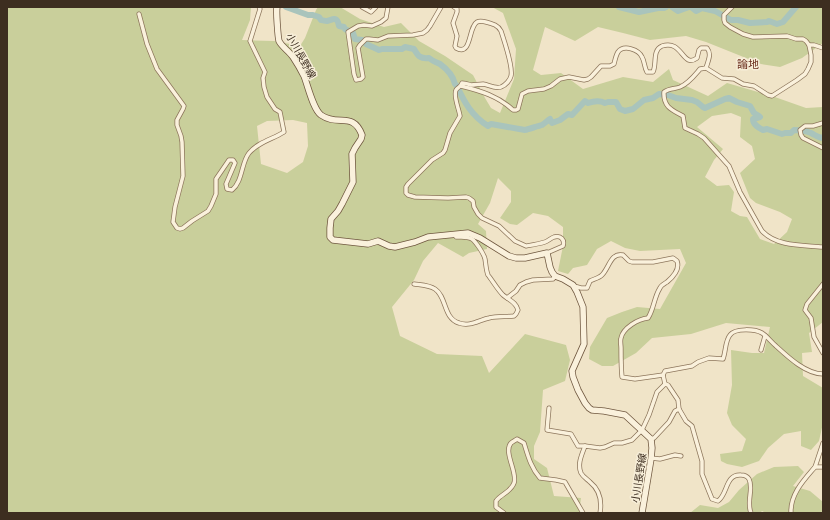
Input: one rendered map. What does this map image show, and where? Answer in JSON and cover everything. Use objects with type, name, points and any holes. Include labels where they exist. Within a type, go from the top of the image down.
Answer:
[{"type":"main road","name":"小川長野線","points":[[277,7],[278,39],[282,46],[293,57],[303,75],[314,104],[320,114],[330,120],[348,120],[356,123],[362,135],[352,154],[352,182],[342,204],[331,219],[330,236],[333,240],[368,244],[378,241],[395,247],[428,237],[468,233],[491,244],[509,256],[516,258],[525,258],[548,252]]},
{"type":"main road","points":[[548,252],[552,272],[555,276],[563,278],[573,285],[583,307],[584,344],[572,370],[578,390],[589,408],[592,410],[625,415],[651,439]]},
{"type":"main road","name":"小川長野線","points":[[642,513],[651,458],[651,439]]},
{"type":"street","points":[[139,14],[147,44],[157,69],[184,106],[177,120],[182,142],[183,176],[173,222],[177,228],[180,229],[208,211],[212,206],[216,194],[216,179],[229,160],[233,160],[236,164],[226,184],[228,189],[232,190],[235,187],[246,158],[252,150],[257,145],[284,132],[280,112],[275,109],[267,97],[263,78],[265,72],[250,41],[260,9],[259,7]]},
{"type":"street","points":[[362,7],[371,12],[376,7]]},
{"type":"street","points":[[388,7],[386,18],[381,22],[372,26],[364,24],[348,32],[356,80],[363,77],[358,48],[366,39],[378,40],[388,36],[420,34],[427,30],[441,7]]},
{"type":"street","points":[[454,7],[457,9],[453,23],[458,36],[455,46],[456,48],[461,50],[465,48],[474,25],[477,22],[480,21],[496,25],[501,31],[511,68],[510,79],[498,88],[484,84],[470,85],[462,83],[456,91],[455,96],[460,116],[450,133],[445,150],[432,160],[408,184],[406,187],[406,193],[415,197],[470,198],[473,201],[474,207],[478,214],[482,218],[499,226],[515,241],[526,246],[545,242],[555,237],[560,237],[564,242],[563,246],[548,252]]},
{"type":"street","points":[[732,7],[724,15],[724,20],[728,25],[743,34],[753,38],[787,36],[806,41],[809,45],[811,55],[808,69],[805,74],[772,96],[754,86],[743,84],[734,79],[722,78],[706,68],[700,69],[690,81],[683,86],[666,90],[664,94],[665,102],[668,107],[683,116],[686,128],[704,138],[729,166],[740,192],[762,231],[766,235],[773,240],[782,242],[804,246],[823,247]]},
{"type":"street","points":[[461,86],[485,92],[506,103],[513,110],[516,110],[518,109],[522,94],[528,91],[551,86],[560,79],[569,77],[584,80],[588,79],[601,66],[610,66],[614,64],[618,51],[625,48],[636,50],[642,55],[647,72],[653,72],[655,68],[657,51],[659,48],[666,45],[676,47],[686,59],[690,61],[697,58],[701,48],[707,48],[710,53],[706,68]]},
{"type":"street","points":[[809,45],[823,48]]},
{"type":"street","points":[[823,124],[805,126],[800,130],[803,138],[823,148]]},
{"type":"street","points":[[414,284],[436,290],[441,297],[449,316],[459,323],[472,324],[488,318],[514,316],[516,314],[518,310],[515,304],[503,295],[488,274],[483,253],[476,243],[468,237],[456,237],[454,234]]},
{"type":"street","points":[[573,285],[581,288],[587,288],[590,281],[602,275],[613,257],[617,254],[623,255],[632,262],[653,262],[673,258],[677,260],[678,263],[676,271],[671,278],[660,287],[648,318],[632,324],[621,338],[620,361],[622,377],[635,379],[663,375],[665,371],[692,366],[709,358],[723,359],[728,336],[732,332],[745,330],[763,333],[789,358],[809,371],[823,374]]},
{"type":"street","points":[[507,298],[516,291],[520,285],[526,282],[533,280],[553,279],[555,276]]},
{"type":"street","points":[[823,284],[807,304],[805,310],[811,318],[814,337],[823,353]]},
{"type":"street","points":[[761,350],[765,336]]},
{"type":"street","points":[[663,375],[665,384],[668,385],[678,400],[679,409],[686,421],[692,426],[702,461],[702,474],[712,498],[718,501],[722,498],[729,481],[735,475],[747,476],[751,485],[749,502],[749,510],[751,513]]},
{"type":"street","points":[[549,408],[547,430],[571,434],[578,446],[605,447],[632,440],[642,430],[657,392],[665,384]]},
{"type":"street","points":[[651,439],[654,438],[669,422],[675,411],[679,409]]},
{"type":"street","points":[[504,513],[496,507],[496,501],[508,492],[514,485],[515,480],[509,446],[517,439],[524,443],[528,458],[540,478],[566,482],[568,489],[583,513]]},
{"type":"street","points":[[791,513],[793,501],[800,484],[815,467],[823,443]]},
{"type":"street","points":[[585,446],[580,460],[580,470],[582,475],[590,481],[598,491],[601,500],[600,513]]},
{"type":"street","points":[[651,458],[660,459],[675,455],[681,456]]},
{"type":"street","points":[[815,467],[823,467]]},
{"type":"green space","points":[[7,7],[251,7],[250,20],[242,40],[274,41],[300,46],[318,7],[340,7],[360,19],[384,27],[401,23],[419,41],[473,75],[491,108],[500,113],[514,79],[516,49],[503,13],[492,7],[823,7],[823,43],[802,58],[780,67],[761,64],[706,42],[686,36],[650,40],[598,27],[575,41],[545,27],[533,70],[541,75],[561,73],[583,89],[623,77],[653,82],[669,69],[673,80],[708,96],[727,83],[806,108],[823,107],[823,322],[809,333],[812,352],[802,353],[803,376],[823,388],[823,423],[819,441],[811,450],[801,446],[801,431],[784,434],[768,448],[759,461],[742,467],[727,464],[721,461],[720,454],[742,451],[746,439],[732,425],[727,413],[732,385],[731,350],[764,353],[770,327],[726,323],[691,334],[652,338],[636,353],[613,366],[602,366],[589,359],[590,347],[607,318],[637,307],[660,309],[686,263],[680,249],[640,251],[625,248],[611,241],[597,249],[587,265],[573,268],[568,274],[558,271],[563,246],[563,227],[548,216],[533,213],[517,225],[510,224],[500,218],[511,202],[511,191],[498,178],[490,203],[478,224],[486,231],[487,249],[469,253],[463,257],[438,243],[423,261],[414,280],[392,307],[400,336],[437,354],[482,356],[489,373],[525,334],[566,345],[570,360],[565,381],[543,390],[540,432],[534,446],[534,459],[547,468],[554,496],[581,498],[579,513],[7,513]],"holes":[[[731,113],[741,117],[740,137],[752,146],[755,159],[740,173],[750,198],[756,203],[780,212],[792,219],[787,232],[774,244],[760,239],[747,217],[740,216],[731,211],[734,192],[729,185],[717,186],[705,177],[714,160],[723,149],[697,127],[712,116]],[[293,120],[307,123],[308,146],[303,162],[287,173],[261,164],[257,126],[267,121]]]},
{"type":"green space","points":[[798,466],[804,472],[793,486],[810,491],[823,502],[823,513],[766,513],[762,511],[760,513],[690,513],[700,505],[718,508],[729,502],[739,490],[757,474],[774,467]]},
{"type":"waterway","points":[[286,7],[308,15],[319,17],[321,20],[327,21],[336,19],[339,26],[344,27],[353,33],[355,39],[362,40],[366,44],[379,50],[402,49],[405,47],[414,49],[417,54],[423,58],[429,58],[440,64],[451,75],[469,108],[477,118],[488,126],[491,124],[525,130],[542,125],[550,119],[552,123],[560,120],[568,114],[572,115],[585,101],[588,103],[596,101],[605,103],[616,102],[620,109],[625,111],[633,109],[644,100],[653,98],[659,94],[692,100],[705,108],[729,98],[750,106],[754,113],[760,117],[753,119],[754,123],[763,130],[767,129],[782,134],[791,133],[794,130],[801,130],[823,138]]},
{"type":"waterway","points":[[619,7],[639,12],[666,7]]},
{"type":"waterway","points":[[672,7],[678,11],[689,7]]},
{"type":"waterway","points":[[691,7],[696,11],[702,8],[715,11],[731,20],[750,23],[769,21],[777,24],[783,22],[796,7]]},
{"type":"district","name":"論地","points":[[748,64]]}]
